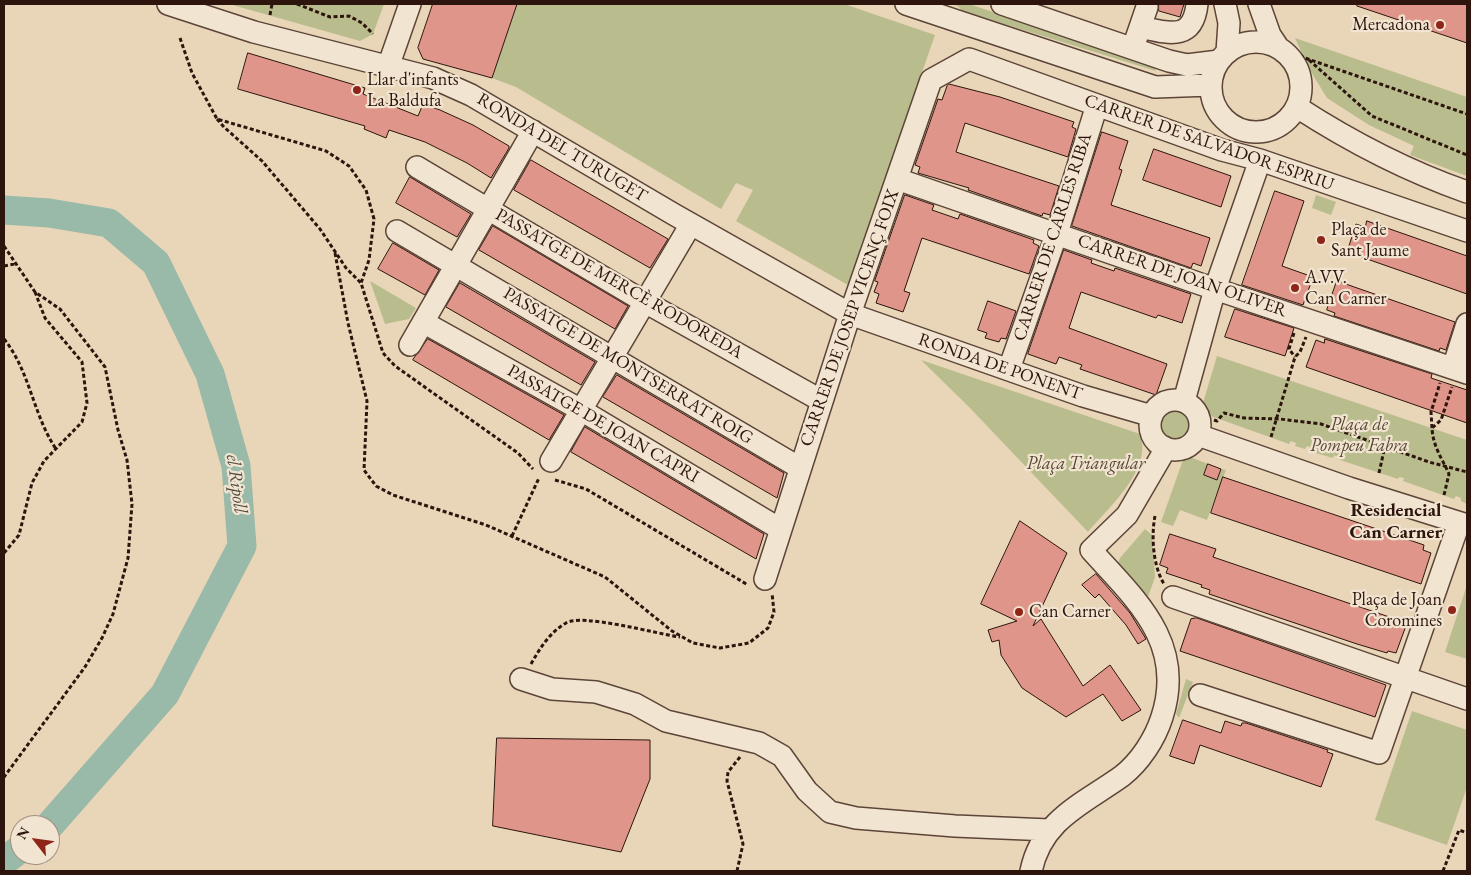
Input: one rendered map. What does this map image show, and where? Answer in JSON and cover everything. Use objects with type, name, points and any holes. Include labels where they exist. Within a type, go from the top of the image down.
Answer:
[{"type":"street","name":"RONDA DEL TURUGET","points":[[168,4],[254,32],[433,78],[471,95],[690,224],[850,314]]},
{"type":"street","points":[[388,67],[410,4]]},
{"type":"street","points":[[906,4],[1155,87],[1210,85]]},
{"type":"street","points":[[1002,4],[1132,49],[1188,65],[1223,57]]},
{"type":"street","points":[[1132,49],[1144,17],[1169,34],[1184,31],[1193,22],[1197,4]]},
{"type":"street","points":[[1223,57],[1229,23],[1225,4]]},
{"type":"street","points":[[1258,4],[1270,35],[1278,47]]},
{"type":"street","points":[[1248,42],[1264,42],[1278,47],[1290,56],[1298,69],[1301,83],[1297,107],[1284,123],[1270,130],[1255,133],[1241,130],[1227,123],[1217,112],[1211,98],[1210,85],[1214,68],[1223,57],[1234,46],[1248,42]]},
{"type":"street","name":"CARRER DE SALVADOR ESPRIU","points":[[952,68],[969,59],[1222,150],[1260,160],[1467,232]]},
{"type":"street","name":"CARRER DE JOSEP VICENÇ FOIX","points":[[769,586],[780,529],[850,314],[931,80],[952,68]]},
{"type":"street","name":"CARRER DE CARLES RIBA","points":[[1009,369],[1056,233],[1096,105]]},
{"type":"street","points":[[1297,107],[1374,153],[1436,181],[1467,192]]},
{"type":"street","points":[[410,345],[533,131]]},
{"type":"street","points":[[1184,402],[1216,289],[1260,160]]},
{"type":"street","name":"PASSATGE DE MERCÈ RODOREDA","points":[[417,167],[645,302],[822,401]]},
{"type":"street","name":"CARRER DE JOAN OLIVER","points":[[897,179],[1216,289],[1454,374]]},
{"type":"street","points":[[545,469],[582,410],[690,224]]},
{"type":"street","name":"PASSATGE DE MONTSERRAT ROIG","points":[[397,231],[800,468]]},
{"type":"street","name":"RONDA DE PONENT","points":[[850,314],[1083,396],[1152,416]]},
{"type":"street","name":"PASSATGE DE JOAN CAPRI","points":[[424,322],[582,410],[780,529]]},
{"type":"street","points":[[1454,374],[1467,324]]},
{"type":"street","points":[[1200,695],[1379,753],[1463,524],[1204,426],[1193,408],[1184,402],[1168,401],[1156,410],[1152,416],[1154,437],[1164,447],[1180,449],[1194,441],[1204,426]]},
{"type":"street","points":[[1031,871],[1036,854],[1049,830],[1060,818],[1124,774],[1138,760],[1154,736],[1164,710],[1169,678],[1168,660],[1162,641],[1153,623],[1134,598],[1091,550],[1127,515],[1162,456],[1164,447]]},
{"type":"street","points":[[1173,597],[1467,699]]},
{"type":"street","points":[[521,679],[552,689],[596,692],[635,704],[666,721],[754,741],[782,756],[808,791],[830,812],[856,818],[925,824],[1049,830]]},
{"type":"path","points":[[270,16],[272,4]]},
{"type":"path","points":[[297,4],[330,17],[349,16],[362,23],[373,34]]},
{"type":"path","points":[[1302,57],[1467,114]]},
{"type":"path","points":[[1308,59],[1372,116],[1467,155]]},
{"type":"path","points":[[217,118],[224,128],[262,161],[320,229],[346,268],[361,282]]},
{"type":"path","points":[[4,246],[34,292],[48,323],[82,362],[87,403],[82,422],[44,462],[32,483],[19,534],[4,553]]},
{"type":"path","points":[[335,253],[348,323],[367,401],[368,427],[364,470],[376,486],[393,495],[486,525],[606,577],[652,616],[693,642],[720,648],[749,643],[768,628],[774,612],[769,586]]},
{"type":"path","points":[[4,266],[15,264]]},
{"type":"path","points":[[4,777],[85,667],[102,638],[113,614],[128,558],[132,527],[129,468],[105,367],[60,309],[34,292]]},
{"type":"path","points":[[1295,357],[1289,349],[1297,324]]},
{"type":"path","points":[[1271,437],[1295,357],[1300,352],[1307,335]]},
{"type":"path","points":[[4,339],[13,350],[34,397],[44,432],[56,450]]},
{"type":"path","points":[[1432,428],[1441,420],[1454,374]]},
{"type":"path","points":[[1444,495],[1449,474],[1439,457],[1433,438],[1430,412],[1454,374]]},
{"type":"path","points":[[1204,426],[1217,421],[1224,413],[1244,418],[1277,419],[1321,424],[1446,467],[1467,472]]},
{"type":"path","points":[[1379,473],[1385,446]]},
{"type":"path","points":[[512,536],[545,469]]},
{"type":"path","points":[[1155,516],[1153,526],[1157,568],[1173,597]]},
{"type":"path","points":[[521,679],[547,638],[567,622],[589,620],[683,637]]},
{"type":"path","points":[[736,871],[743,844],[727,781],[728,772],[754,741]]},
{"type":"path","points":[[1442,871],[1459,830],[1467,833]]},
{"type":"green space","points":[[229,4],[384,4],[373,34],[360,41]]},
{"type":"green space","points":[[517,4],[844,4],[935,35],[848,285],[736,221],[753,190],[736,183],[721,209],[516,87],[492,78]]},
{"type":"green space","points":[[951,4],[969,4],[1155,66],[1156,71],[962,11],[958,6]]},
{"type":"green space","points":[[1295,38],[1467,97],[1467,176],[1410,155],[1414,146],[1369,125],[1327,98],[1308,67]]},
{"type":"green space","points":[[1316,195],[1336,202],[1331,215],[1312,208]]},
{"type":"green space","points":[[370,281],[416,308],[409,319],[385,324]]},
{"type":"green space","name":"Plaça de Pompeu Fabra","points":[[1217,356],[1467,440],[1467,504],[1461,501],[1461,498],[1456,496],[1454,499],[1403,481],[1404,478],[1399,477],[1398,479],[1337,459],[1338,457],[1334,455],[1333,458],[1312,452],[1314,448],[1307,446],[1305,449],[1295,446],[1296,443],[1291,441],[1289,444],[1208,415],[1203,403]]},
{"type":"green space","name":"Plaça Triangular","points":[[921,360],[1140,434],[1142,447],[1140,461],[1135,474],[1127,487],[1088,532],[969,407]]},
{"type":"green space","points":[[1175,410],[1186,414],[1190,425],[1186,436],[1175,440],[1164,436],[1160,425],[1164,414]]},
{"type":"green space","points":[[1190,457],[1208,464],[1204,475],[1217,480],[1221,469],[1226,470],[1207,520],[1180,510],[1173,526],[1161,522],[1183,460]]},
{"type":"green space","points":[[1145,529],[1152,535],[1155,577],[1148,597],[1118,563],[1120,558]]},
{"type":"green space","points":[[1467,585],[1467,659],[1445,652]]},
{"type":"green space","points":[[1186,679],[1193,682],[1179,718],[1176,714]]},
{"type":"green space","points":[[1412,711],[1467,730],[1467,787],[1447,845],[1375,820]]},
{"type":"building","points":[[433,4],[517,4],[492,78],[423,59],[418,48]]},
{"type":"building","points":[[1159,4],[1184,4],[1180,17],[1159,11]]},
{"type":"building","name":"Mercadona","points":[[1358,4],[1467,4],[1467,43],[1357,6]]},
{"type":"building","points":[[248,53],[365,88],[363,94],[418,116],[423,104],[440,110],[473,125],[509,146],[509,148],[491,178],[467,163],[425,142],[389,130],[386,138],[364,129],[365,126],[238,89]]},
{"type":"building","points":[[949,84],[1000,97],[1074,122],[1072,127],[1076,129],[1068,157],[965,123],[956,152],[1059,186],[1050,215],[1043,213],[1042,216],[968,190],[969,188],[918,173],[920,167],[915,165],[938,99],[942,100]]},
{"type":"building","points":[[1102,132],[1128,141],[1119,169],[1122,170],[1111,205],[1210,238],[1201,266],[1193,263],[1191,268],[1072,226]]},
{"type":"building","points":[[1154,149],[1231,176],[1221,207],[1143,180]]},
{"type":"building","points":[[531,160],[668,239],[650,268],[514,190]]},
{"type":"building","points":[[410,177],[471,214],[457,237],[396,203]]},
{"type":"building","points":[[1275,191],[1304,201],[1282,266],[1313,277],[1303,305],[1242,285]]},
{"type":"building","points":[[905,195],[934,205],[932,210],[958,219],[960,214],[1034,240],[1033,243],[1039,246],[1029,274],[922,238],[904,291],[910,293],[903,312],[876,303],[879,294],[874,292],[878,282],[875,281]]},
{"type":"building","points":[[1367,221],[1467,256],[1467,294],[1347,252],[1356,224],[1365,227]]},
{"type":"building","points":[[493,226],[628,306],[615,329],[479,250]]},
{"type":"building","points":[[393,243],[439,270],[425,295],[378,269]]},
{"type":"building","points":[[1064,250],[1092,260],[1091,263],[1114,271],[1115,268],[1191,294],[1182,323],[1158,315],[1156,318],[1081,292],[1069,328],[1167,364],[1156,395],[1080,369],[1082,365],[1059,357],[1056,364],[1028,354]]},
{"type":"building","points":[[1337,281],[1455,322],[1446,350],[1440,348],[1439,351],[1334,316],[1335,313],[1327,310]]},
{"type":"building","points":[[460,283],[595,362],[581,385],[446,307]]},
{"type":"building","points":[[988,301],[1016,311],[1006,339],[1001,338],[999,342],[985,338],[987,333],[978,330]]},
{"type":"building","points":[[1235,309],[1294,328],[1285,356],[1225,337]]},
{"type":"building","points":[[428,339],[564,415],[549,440],[413,360]]},
{"type":"building","points":[[1325,339],[1432,374],[1431,378],[1467,390],[1467,423],[1306,367],[1316,340],[1324,343]]},
{"type":"building","points":[[617,375],[784,473],[777,498],[603,397]]},
{"type":"building","points":[[585,427],[764,534],[756,559],[571,452]]},
{"type":"building","points":[[1208,464],[1221,469],[1217,480],[1204,475]]},
{"type":"building","points":[[1223,477],[1424,545],[1423,550],[1431,553],[1421,584],[1211,513]]},
{"type":"building","name":"Can Carner","points":[[1020,521],[1067,553],[1033,626],[1041,619],[1083,686],[1110,665],[1141,710],[1122,721],[1103,694],[1066,717],[1022,688],[1001,655],[999,640],[992,642],[988,630],[1017,621],[981,604]]},
{"type":"building","points":[[1170,534],[1216,549],[1213,557],[1407,623],[1396,653],[1388,651],[1387,653],[1357,644],[1209,594],[1210,590],[1201,587],[1202,585],[1166,573],[1168,568],[1160,565]]},
{"type":"building","points":[[1096,574],[1130,613],[1146,639],[1138,644],[1126,625],[1099,594],[1095,598],[1082,585]]},
{"type":"building","points":[[1197,618],[1386,685],[1375,717],[1180,651],[1191,619]]},
{"type":"building","points":[[1183,720],[1221,733],[1225,721],[1241,726],[1242,723],[1246,723],[1328,750],[1327,752],[1333,754],[1321,787],[1200,745],[1194,764],[1170,756]]},
{"type":"building","points":[[497,738],[650,740],[650,779],[621,852],[493,826]]},
{"type":"waterway","name":"el Ripoll","points":[[4,210],[49,213],[109,223],[156,263],[210,374],[236,466],[242,546],[165,694],[59,815]]},
{"type":"waterway","name":"el Ripoll","points":[[4,861],[10,856]]},
{"type":"place","name":"Mercadona","points":[[1440,25]]},
{"type":"place","name":"Llar d'infants La Baldufa","points":[[357,90]]},
{"type":"place","name":"Plaça de Sant Jaume","points":[[1321,240]]},
{"type":"place","name":"A.V.V. Can Carner","points":[[1295,288]]},
{"type":"place","name":"Plaça de Joan Coromines","points":[[1452,610]]},
{"type":"place","name":"Can Carner","points":[[1019,612]]},
{"type":"district","name":"Residencial Can Carner","points":[[1396,522]]}]
